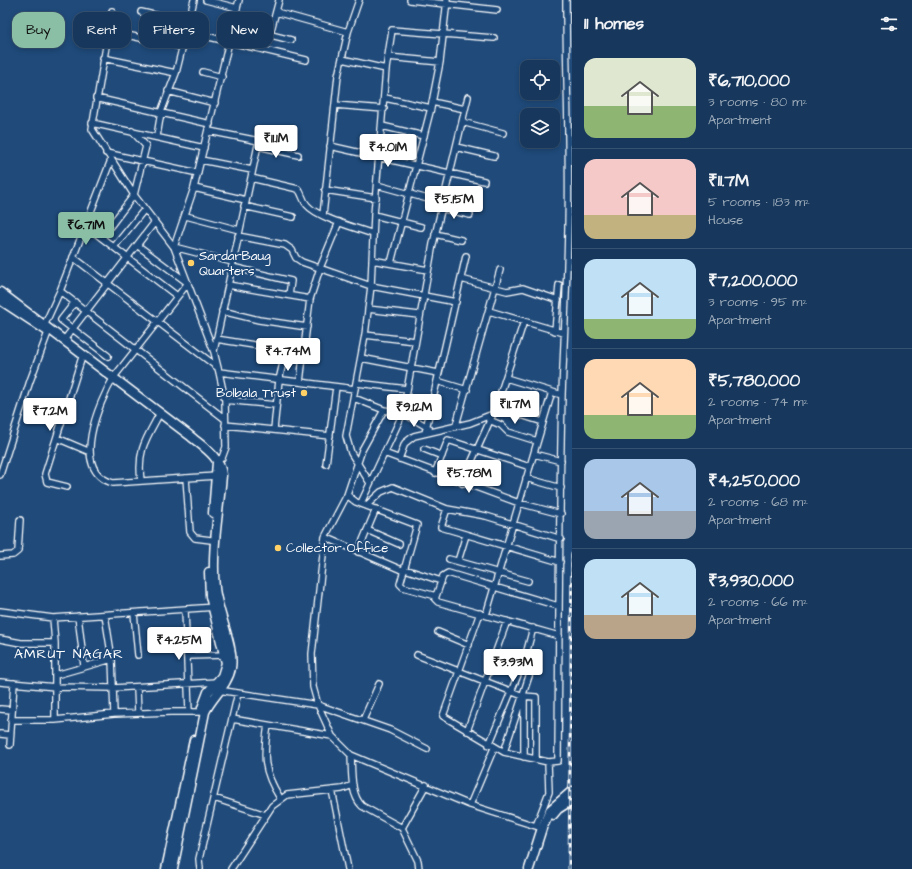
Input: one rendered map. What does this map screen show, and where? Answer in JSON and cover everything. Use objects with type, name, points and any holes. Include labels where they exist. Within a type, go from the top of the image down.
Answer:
[{"type":"street","points":[[191,12],[194,0]]},
{"type":"street","points":[[206,0],[237,8]]},
{"type":"street","points":[[236,12],[239,0]]},
{"type":"street","points":[[273,23],[279,0]]},
{"type":"street","points":[[323,215],[330,146],[342,59],[348,32],[359,0]]},
{"type":"street","points":[[410,0],[446,2],[497,10]]},
{"type":"street","points":[[552,392],[499,573],[469,645],[442,716],[504,752],[548,762],[558,761],[558,606],[561,539],[562,395],[568,230],[566,0]]},
{"type":"street","points":[[391,263],[432,105],[440,62],[446,2]]},
{"type":"street","points":[[276,12],[348,32]]},
{"type":"street","points":[[370,483],[348,445],[346,436],[365,335],[371,286],[374,215],[385,98],[386,68],[392,30],[494,38]]},
{"type":"street","points":[[273,35],[291,40]]},
{"type":"street","points":[[105,48],[92,123],[94,133],[144,210],[174,247],[214,352],[225,400],[225,454],[218,460],[216,476],[209,583],[232,666],[203,712],[166,869]]},
{"type":"street","points":[[156,136],[161,112],[168,90],[176,73],[182,48]]},
{"type":"street","points":[[174,247],[186,216],[194,188],[209,131],[228,48]]},
{"type":"street","points":[[256,48],[306,60]]},
{"type":"street","points":[[388,57],[440,62]]},
{"type":"street","points":[[103,58],[176,73]]},
{"type":"street","points":[[342,59],[386,68]]},
{"type":"street","points":[[203,72],[222,77]]},
{"type":"street","points":[[168,90],[215,103]]},
{"type":"street","points":[[364,504],[370,483],[403,412],[419,316],[435,234],[468,97]]},
{"type":"street","points":[[96,98],[210,124]]},
{"type":"street","points":[[385,98],[465,109]]},
{"type":"street","points":[[335,105],[384,109]]},
{"type":"street","points":[[462,122],[503,133]]},
{"type":"street","points":[[92,123],[156,136],[204,148]]},
{"type":"street","points":[[382,126],[424,136]]},
{"type":"street","points":[[102,237],[134,195],[146,146],[132,131]]},
{"type":"street","points":[[209,131],[298,155]]},
{"type":"street","points":[[214,352],[261,131]]},
{"type":"street","points":[[330,146],[450,172],[484,181]]},
{"type":"street","points":[[456,147],[494,156]]},
{"type":"street","points":[[106,153],[198,173]]},
{"type":"street","points":[[0,475],[30,381],[49,329],[60,291],[111,160]]},
{"type":"street","points":[[201,160],[252,170]]},
{"type":"street","points":[[251,178],[298,189],[308,206],[339,222],[373,234]]},
{"type":"street","points":[[377,185],[428,199]]},
{"type":"street","points":[[194,188],[293,217]]},
{"type":"street","points":[[325,190],[376,198]]},
{"type":"street","points":[[441,208],[470,216]]},
{"type":"street","points":[[114,247],[144,210]]},
{"type":"street","points":[[374,215],[421,227]]},
{"type":"street","points":[[186,216],[239,230]]},
{"type":"street","points":[[300,382],[310,299],[320,268],[339,222]]},
{"type":"street","points":[[64,340],[154,223]]},
{"type":"street","points":[[85,225],[177,296]]},
{"type":"street","points":[[435,234],[461,240]]},
{"type":"street","points":[[238,236],[285,245],[292,250],[294,256],[298,260],[371,286],[456,302]]},
{"type":"street","points":[[138,245],[188,283]]},
{"type":"street","points":[[174,247],[291,281],[289,295]]},
{"type":"street","points":[[425,433],[466,256]]},
{"type":"street","points":[[73,257],[218,370],[279,380],[336,386],[407,389]]},
{"type":"street","points":[[372,260],[428,270]]},
{"type":"street","points":[[456,425],[468,390],[500,270]]},
{"type":"street","points":[[461,279],[507,291],[523,288],[558,300]]},
{"type":"street","points":[[188,283],[114,377],[102,400],[90,442],[90,452],[94,471],[103,478],[114,483],[216,476]]},
{"type":"street","points":[[228,285],[310,299]]},
{"type":"street","points":[[554,331],[560,285]]},
{"type":"street","points":[[60,291],[225,422],[330,436]]},
{"type":"street","points":[[0,292],[114,377],[218,460],[222,475],[214,577],[215,607]]},
{"type":"street","points":[[0,300],[49,329]]},
{"type":"street","points":[[75,302],[61,320],[108,356]]},
{"type":"street","points":[[368,309],[419,316]]},
{"type":"street","points":[[222,311],[259,320],[307,327]]},
{"type":"street","points":[[489,311],[564,334]]},
{"type":"street","points":[[462,483],[496,407],[524,321]]},
{"type":"street","points":[[365,335],[415,341]]},
{"type":"street","points":[[216,339],[304,353]]},
{"type":"street","points":[[274,429],[279,380],[286,350]]},
{"type":"street","points":[[67,487],[47,482],[45,478],[83,354]]},
{"type":"street","points":[[360,358],[438,373]]},
{"type":"street","points":[[506,378],[562,395]]},
{"type":"street","points":[[437,381],[468,390]]},
{"type":"street","points":[[326,464],[336,386]]},
{"type":"street","points":[[354,398],[384,410],[403,412],[433,431]]},
{"type":"street","points":[[225,400],[276,405]]},
{"type":"street","points":[[496,407],[543,422]]},
{"type":"street","points":[[384,410],[362,450],[347,495],[325,537],[312,654],[313,687],[318,705],[332,736],[351,755],[426,785],[470,805],[541,830]]},
{"type":"street","points":[[141,481],[139,462],[140,454],[160,413]]},
{"type":"street","points":[[399,459],[405,444],[410,438],[493,414]]},
{"type":"street","points":[[489,420],[501,425],[508,432],[537,441]]},
{"type":"street","points":[[57,438],[90,452]]},
{"type":"street","points":[[435,473],[448,440],[530,467]]},
{"type":"street","points":[[424,449],[442,456]]},
{"type":"street","points":[[384,453],[519,503],[561,514]]},
{"type":"street","points":[[534,454],[561,461]]},
{"type":"street","points":[[186,478],[190,532],[195,538],[211,540]]},
{"type":"street","points":[[526,478],[561,488]]},
{"type":"street","points":[[364,504],[381,492],[393,487],[447,509],[486,516],[561,539]]},
{"type":"street","points":[[347,495],[364,504],[417,525],[405,570],[400,582],[401,586],[436,596]]},
{"type":"street","points":[[358,552],[376,509]]},
{"type":"street","points":[[447,509],[441,528],[560,562]]},
{"type":"street","points":[[0,556],[13,556],[18,551],[20,520]]},
{"type":"street","points":[[367,530],[399,544]]},
{"type":"street","points":[[458,561],[466,535]]},
{"type":"street","points":[[325,537],[358,552],[405,570],[441,581]]},
{"type":"street","points":[[449,559],[528,581]]},
{"type":"street","points":[[558,606],[448,574],[445,574],[441,581],[435,599],[438,602],[559,636]]},
{"type":"street","points":[[0,611],[53,618],[215,607]]},
{"type":"street","points":[[185,610],[189,712]]},
{"type":"street","points":[[134,613],[138,655]]},
{"type":"street","points":[[105,615],[112,658],[114,714]]},
{"type":"street","points":[[78,616],[84,666]]},
{"type":"street","points":[[53,618],[56,675],[55,720]]},
{"type":"street","points":[[467,731],[507,621]]},
{"type":"street","points":[[470,805],[511,691],[526,658],[533,628]]},
{"type":"street","points":[[438,632],[469,645]]},
{"type":"street","points":[[0,639],[21,643],[55,643]]},
{"type":"street","points":[[188,656],[228,655]]},
{"type":"street","points":[[416,655],[524,696],[536,696],[536,759]]},
{"type":"street","points":[[56,675],[112,658]]},
{"type":"street","points":[[504,752],[524,696],[533,664]]},
{"type":"street","points":[[0,682],[56,687],[113,688],[137,688],[188,683],[220,684],[238,693],[318,705],[390,730],[427,749]]},
{"type":"street","points":[[10,745],[14,683]]},
{"type":"street","points":[[363,720],[379,684]]},
{"type":"street","points":[[137,688],[138,713]]},
{"type":"street","points":[[200,869],[199,859],[238,693]]},
{"type":"street","points":[[524,696],[524,757]]},
{"type":"street","points":[[0,709],[12,710]]},
{"type":"street","points":[[11,720],[55,720],[114,714],[203,712]]},
{"type":"street","points":[[173,869],[203,712]]},
{"type":"street","points":[[232,719],[332,736]]},
{"type":"street","points":[[268,725],[264,760],[270,783],[280,798]]},
{"type":"street","points":[[0,734],[10,735]]},
{"type":"street","points":[[351,755],[353,786],[357,801],[362,806],[402,828],[418,861],[419,869]]},
{"type":"street","points":[[534,869],[549,792],[548,762]]},
{"type":"street","points":[[402,828],[426,785]]},
{"type":"street","points":[[231,869],[266,815],[280,798],[295,793],[332,790],[353,786]]},
{"type":"street","points":[[332,790],[348,869]]},
{"type":"street","points":[[529,869],[541,830],[551,808],[572,791]]},
{"type":"street","points":[[214,798],[266,815]]},
{"type":"street","points":[[541,830],[556,811],[572,800]]},
{"type":"railway","points":[[569,869],[572,554]]},
{"type":"place","name":"SardarBaug Quarters","points":[[191,263]]},
{"type":"place","name":"Bolbala Trust","points":[[304,393]]},
{"type":"place","name":"Collector Office","points":[[278,548]]},
{"type":"district","name":"AMRUT NAGAR","points":[[69,654]]}]
